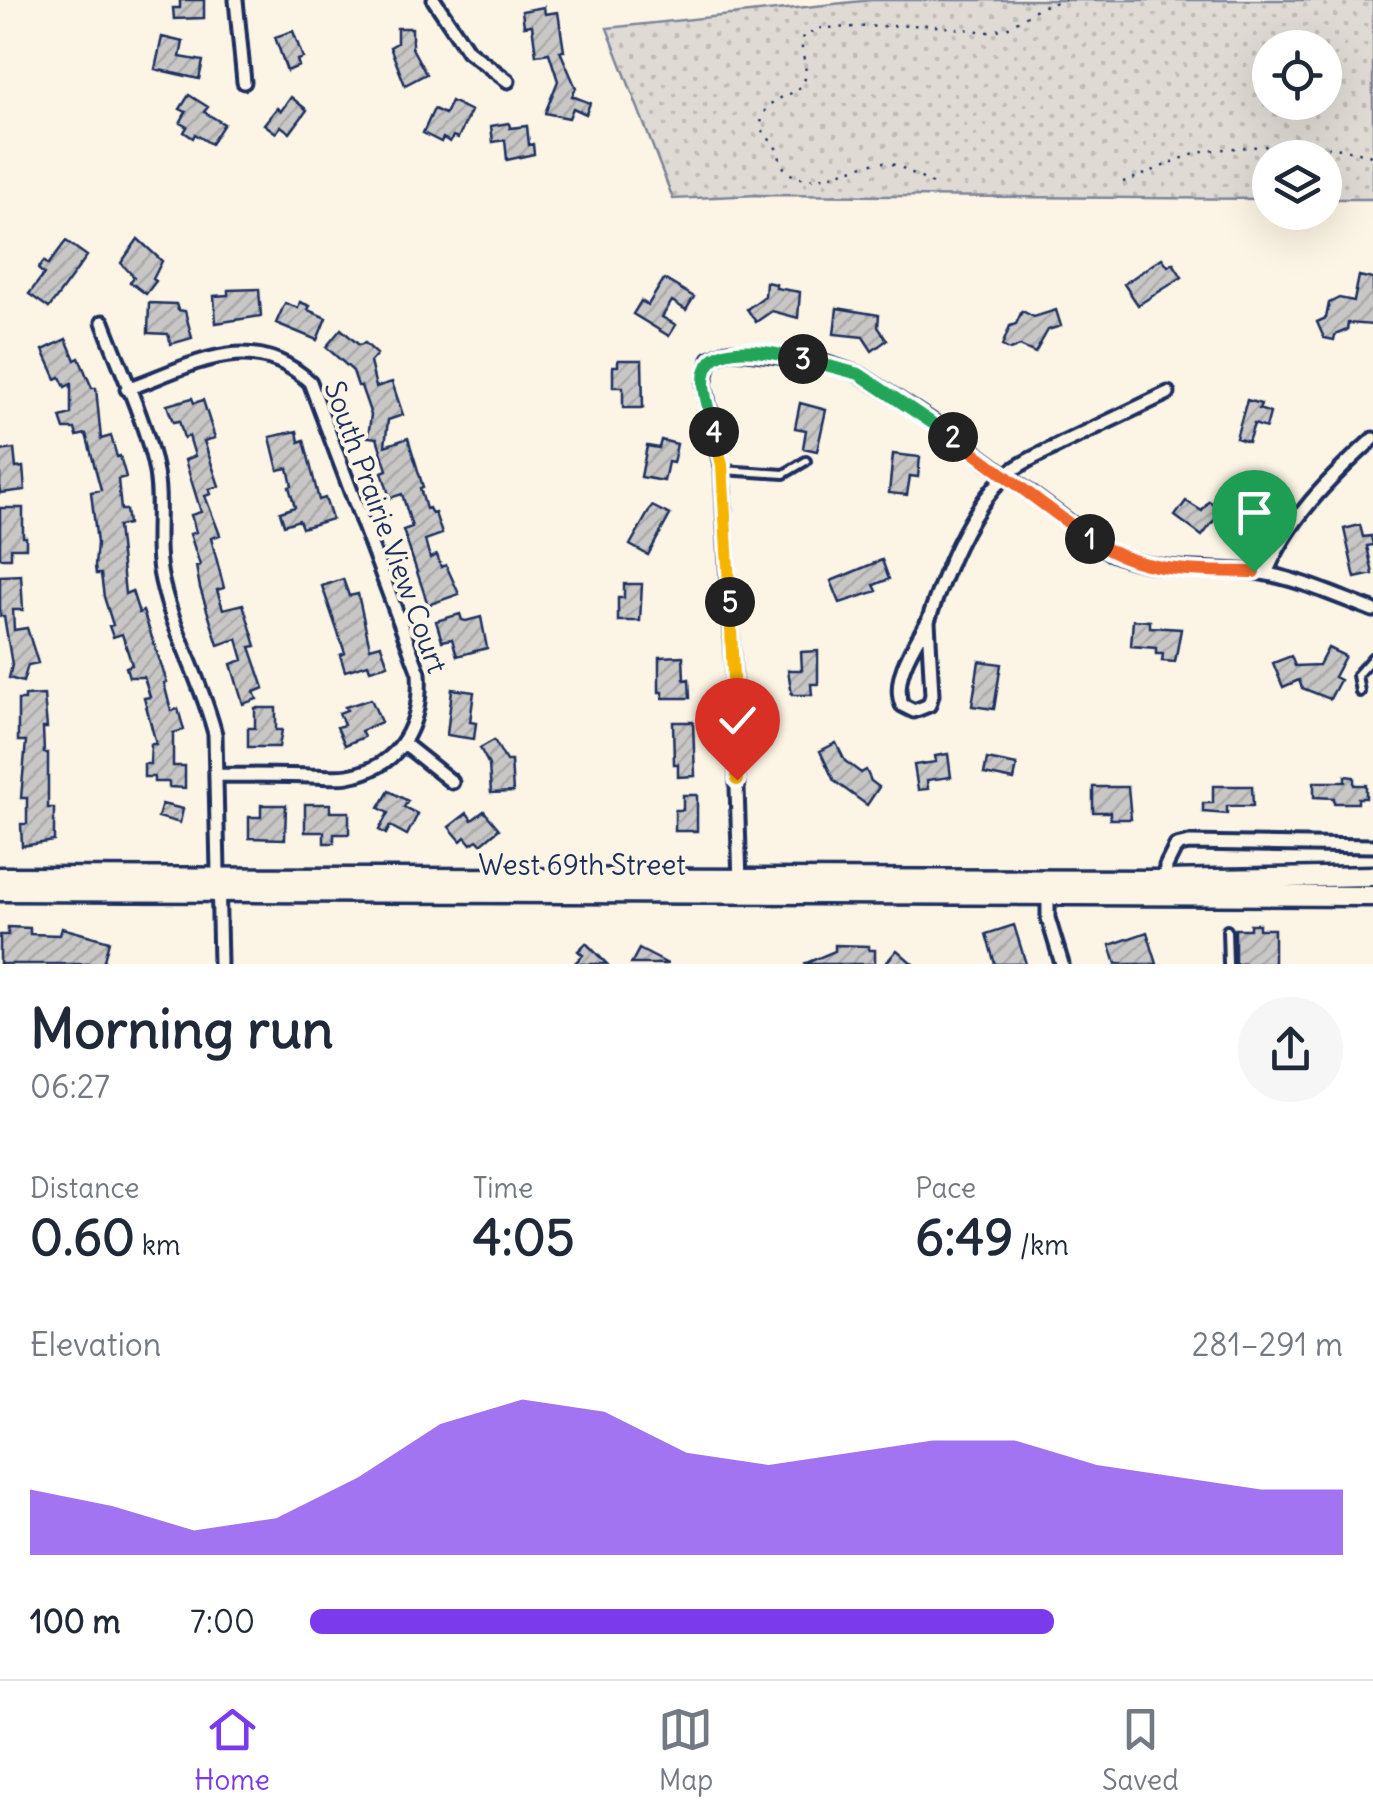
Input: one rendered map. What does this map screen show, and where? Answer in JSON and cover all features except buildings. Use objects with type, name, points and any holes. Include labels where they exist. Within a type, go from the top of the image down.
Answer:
[{"type":"main road","name":"West 69th Street","points":[[1164,887],[1373,876]]},
{"type":"main road","name":"West 69th Street","points":[[0,877],[220,884],[1164,887],[1373,896]]},
{"type":"main road","name":"West 69th Street","points":[[0,891],[220,884]]},
{"type":"street","points":[[236,0],[244,82]]},
{"type":"street","points":[[434,0],[468,51],[508,81]]},
{"type":"street","points":[[103,322],[154,462],[160,494],[158,554],[163,584],[215,734],[220,964]]},
{"type":"street","points":[[740,886],[722,470],[704,384],[710,359],[728,351],[822,362],[859,374],[938,425],[1110,553],[1135,563],[1190,571],[1266,574],[1373,610]]},
{"type":"street","name":"South Prairie View Court","points":[[128,390],[218,357],[247,352],[272,356],[292,365],[310,382],[419,673],[419,709],[403,743]]},
{"type":"street","points":[[928,621],[932,695],[929,705],[922,710],[908,710],[898,696],[899,681],[966,532],[1006,475],[1168,393]]},
{"type":"street","points":[[1266,574],[1307,505],[1373,439]]},
{"type":"street","points":[[216,774],[348,776],[388,759],[403,743],[452,782]]},
{"type":"street","points":[[1164,887],[1168,856],[1176,846],[1373,846]]},
{"type":"street","points":[[1048,887],[1048,918],[1062,964]]},
{"type":"lane","points":[[722,470],[784,474],[806,461]]},
{"type":"lane","points":[[1360,692],[1357,674],[1373,657]]},
{"type":"lane","points":[[1227,930],[1228,964]]},
{"type":"path","points":[[932,184],[886,162],[815,178],[794,176],[783,168],[776,147],[764,136],[761,124],[765,109],[774,98],[795,91],[804,82],[799,46],[803,36],[821,28],[927,26],[988,32],[1007,28],[1040,8],[1065,0]]},
{"type":"path","points":[[1123,182],[1172,162],[1220,150],[1346,148],[1373,157]]},
{"type":"shaded area","points":[[872,0],[1373,0],[1373,199],[1342,199],[1342,140],[1252,140],[1252,199],[758,195],[673,199],[607,28]]},
{"type":"route","points":[[737,780],[722,465],[704,384],[706,366],[719,354],[728,351],[822,362],[859,374],[938,425],[1110,553],[1156,568],[1254,572]]}]
